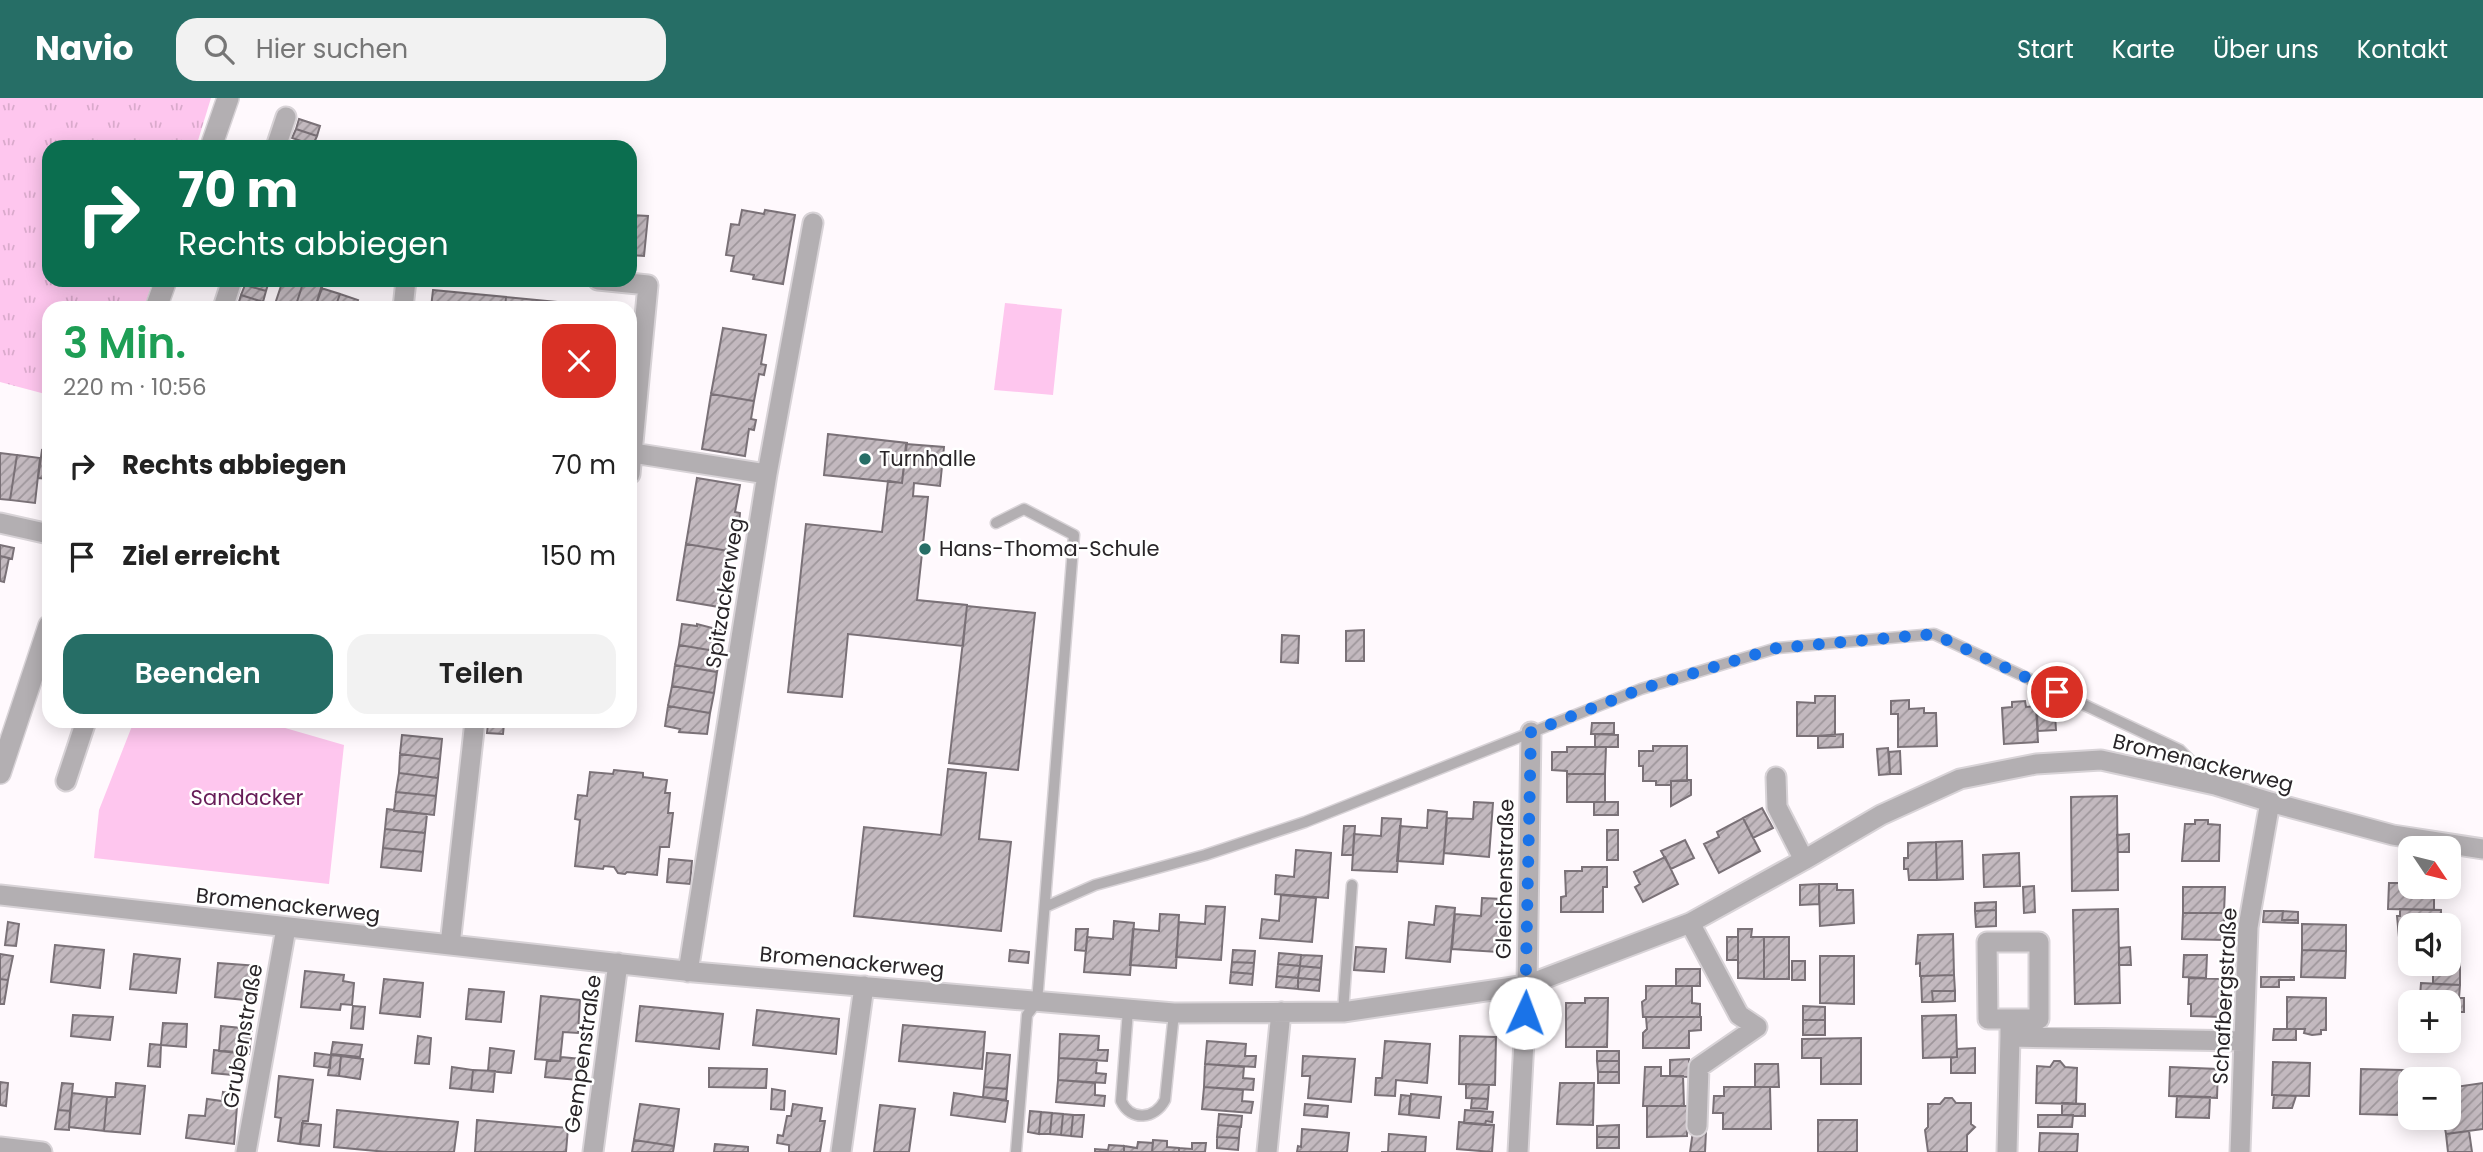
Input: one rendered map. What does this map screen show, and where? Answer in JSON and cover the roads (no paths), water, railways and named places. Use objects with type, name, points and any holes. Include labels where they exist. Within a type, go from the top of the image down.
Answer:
[{"type":"street","points":[[213,140],[228,98]]},
{"type":"street","points":[[278,140],[286,117]]},
{"type":"street","name":"Spitzackerweg","points":[[688,972],[766,474],[813,223]]},
{"type":"street","points":[[637,284],[649,285],[637,411]]},
{"type":"street","points":[[637,454],[766,474]]},
{"type":"street","points":[[0,523],[42,532]]},
{"type":"street","points":[[0,773],[42,646]]},
{"type":"street","points":[[66,781],[84,728]]},
{"type":"street","points":[[450,946],[474,728]]},
{"type":"street","name":"Gleichenstraße","points":[[1518,1152],[1527,985],[1531,732]]},
{"type":"street","name":"Bromenackerweg","points":[[0,895],[688,972],[1174,1013],[1343,1012],[1527,985],[1690,923],[1881,815],[1960,779],[2036,764],[2101,760],[2215,785],[2270,803],[2392,835],[2483,849]]},
{"type":"street","points":[[1776,777],[1777,807],[1804,860]]},
{"type":"street","name":"Schafbergstraße","points":[[2240,1152],[2248,927],[2270,803]]},
{"type":"street","points":[[1690,923],[1739,1016],[1757,1027],[1699,1067],[1697,1126]]},
{"type":"street","name":"Grubenstraße","points":[[246,1152],[286,928]]},
{"type":"street","points":[[2010,1028],[2039,1019],[2039,942],[1987,942],[1988,1018],[2010,1028],[2244,1041]]},
{"type":"street","name":"Gempenstraße","points":[[593,1152],[618,963]]},
{"type":"street","points":[[841,1152],[864,986]]},
{"type":"street","points":[[1267,1152],[1281,1012]]},
{"type":"street","points":[[2007,1152],[2010,1028]]},
{"type":"street","points":[[0,1147],[42,1152]]},
{"type":"lane","points":[[996,523],[1024,509],[1074,535],[1037,1002],[1027,1015],[1016,1152]]},
{"type":"lane","points":[[1045,907],[1095,886],[1205,855],[1305,822],[1641,689],[1777,648],[1934,634],[2180,750],[2215,785]]},
{"type":"lane","points":[[1343,1012],[1352,885]]},
{"type":"lane","points":[[1128,1010],[1121,1101],[1129,1112],[1142,1116],[1161,1108],[1164,1100],[1174,1013]]},
{"type":"place","name":"Turnhalle","points":[[865,459]]},
{"type":"place","name":"Hans-Thoma-Schule","points":[[925,549]]},
{"type":"park label","name":"Sandacker","points":[[247,798]]}]
